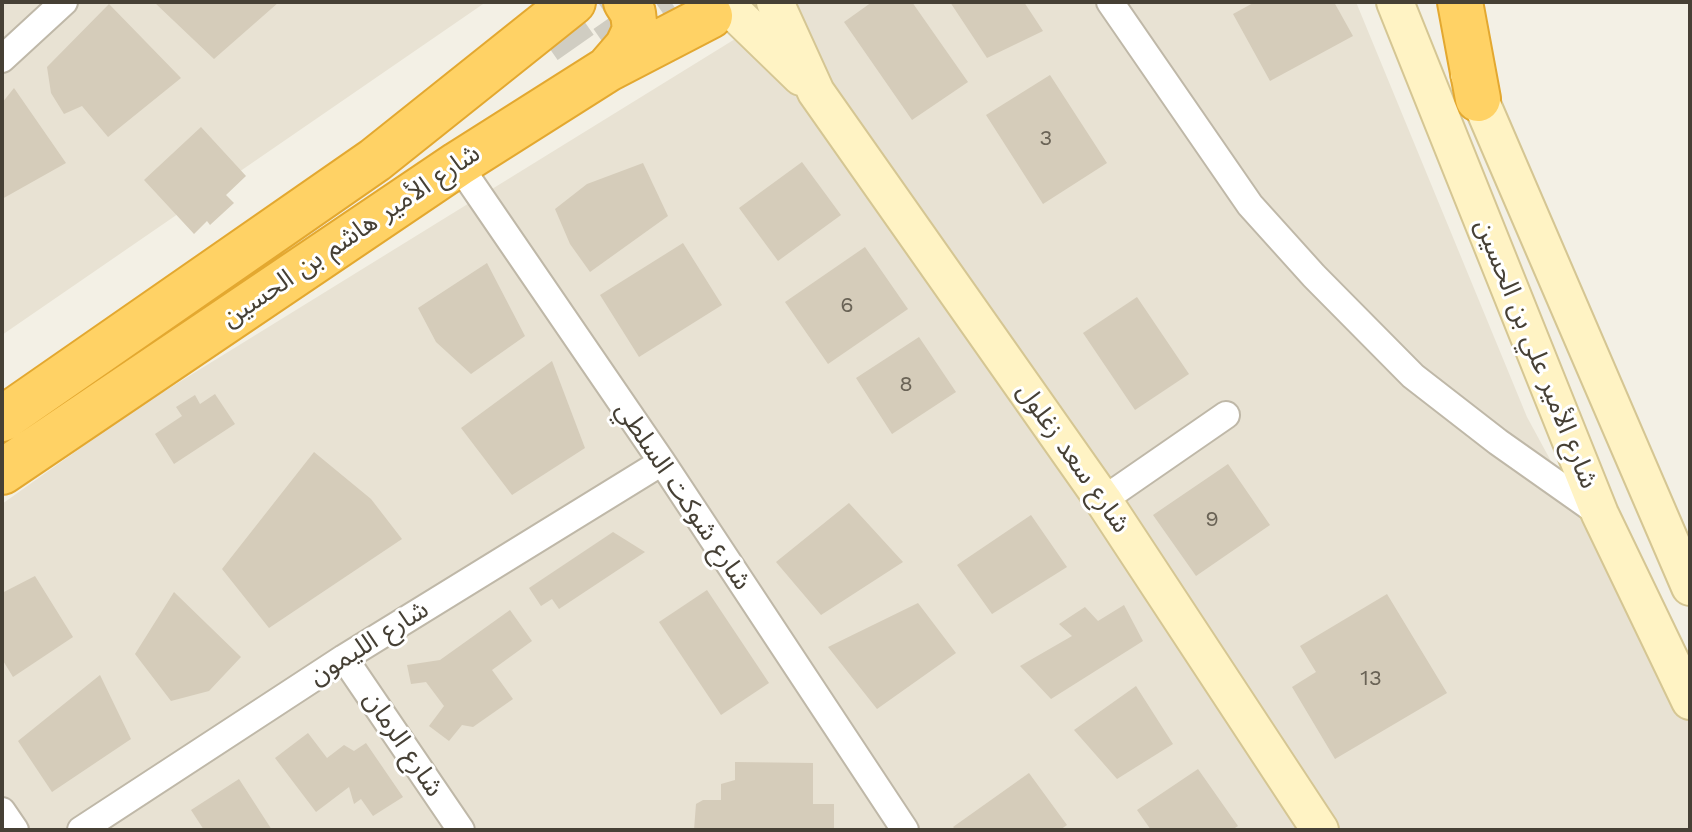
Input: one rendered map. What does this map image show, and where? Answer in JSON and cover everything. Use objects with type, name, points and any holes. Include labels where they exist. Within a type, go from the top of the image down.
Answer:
[{"type":"highway","name":"شارع الأمير هاشم بن الحسين","points":[[2,419],[375,160],[573,2]]},
{"type":"highway","points":[[608,69],[627,47],[635,30],[633,13],[626,2]]},
{"type":"highway","points":[[1460,2],[1478,99]]},
{"type":"highway","name":"شارع الأمير هاشم بن الحسين","points":[[2,472],[458,164],[608,69],[718,8]]},
{"type":"main road","name":"شارع سعد زغلول","points":[[775,2],[816,92],[1103,500],[1320,830]]},
{"type":"main road","name":"شارع الأمير علي بن الحسين","points":[[1395,2],[1600,514],[1690,701]]},
{"type":"main road","name":"شارع الأمير علي بن الحسين","points":[[1440,2],[1478,99],[1690,587]]},
{"type":"main road","name":"شارع سعد زغلول","points":[[718,8],[816,92]]},
{"type":"street","points":[[2,59],[64,2]]},
{"type":"street","points":[[1110,2],[1250,205],[1314,276],[1413,376],[1498,442],[1600,514]]},
{"type":"street","name":"شارع شوكت السلطي","points":[[458,164],[662,462],[905,830]]},
{"type":"street","points":[[1103,500],[1226,415]]},
{"type":"street","name":"شارع الليمون","points":[[81,830],[344,658],[662,462]]},
{"type":"street","name":"شارع الرمان","points":[[344,658],[461,830]]},
{"type":"street","points":[[2,811],[15,830]]},
{"type":"shaded area","points":[[2,2],[486,2],[2,335]]},
{"type":"shaded area","points":[[795,2],[1356,2],[1527,417],[1690,717],[1690,830],[2,830],[2,504],[134,410]]},
{"type":"building","points":[[154,2],[279,2],[214,59]]},
{"type":"building","points":[[872,2],[912,2],[968,82],[912,120],[844,22]]},
{"type":"building","points":[[950,2],[1024,2],[1043,31],[987,58]]},
{"type":"building","points":[[1255,2],[1334,2],[1353,36],[1270,81],[1233,14]]},
{"type":"building","points":[[109,4],[181,78],[108,137],[82,106],[64,114],[51,93],[47,67]]},
{"type":"building","points":[[1050,75],[1107,163],[1043,204],[986,115]]},
{"type":"building","points":[[14,88],[66,163],[2,199],[2,103]]},
{"type":"building","points":[[201,127],[246,176],[226,195],[234,203],[210,225],[207,221],[194,234],[144,180]]},
{"type":"building","points":[[802,162],[841,215],[778,261],[739,208]]},
{"type":"building","points":[[643,163],[668,216],[590,272],[570,244],[555,209],[587,184]]},
{"type":"building","points":[[683,243],[722,305],[639,357],[600,295]]},
{"type":"building","points":[[865,247],[908,309],[828,364],[785,302]]},
{"type":"building","points":[[487,263],[525,336],[471,374],[436,342],[418,308]]},
{"type":"building","points":[[1137,297],[1189,374],[1135,410],[1083,333]]},
{"type":"building","points":[[919,337],[956,392],[892,434],[856,378]]},
{"type":"building","points":[[552,361],[585,448],[512,495],[461,428]]},
{"type":"building","points":[[215,394],[235,424],[174,464],[155,434],[182,416],[176,407],[195,395],[200,404]]},
{"type":"building","points":[[314,452],[371,499],[402,539],[269,628],[222,569]]},
{"type":"building","points":[[1228,464],[1270,525],[1196,576],[1153,515]]},
{"type":"building","points":[[849,503],[903,562],[821,615],[776,562]]},
{"type":"building","points":[[1031,515],[1067,567],[992,614],[957,565]]},
{"type":"building","points":[[613,532],[645,552],[559,609],[552,599],[541,606],[529,588]]},
{"type":"building","points":[[35,576],[73,637],[13,677],[2,659],[2,593]]},
{"type":"building","points":[[707,590],[769,683],[721,715],[659,622]]},
{"type":"building","points":[[174,592],[241,657],[209,691],[171,701],[135,654]]},
{"type":"building","points":[[1387,594],[1447,693],[1335,759],[1292,687],[1316,672],[1300,646]]},
{"type":"building","points":[[918,603],[956,653],[877,709],[828,647]]},
{"type":"building","points":[[1124,605],[1143,641],[1051,699],[1020,666],[1072,636],[1059,624],[1085,607],[1098,621]]},
{"type":"building","points":[[510,610],[532,641],[492,670],[513,699],[473,727],[462,725],[449,741],[429,726],[444,706],[426,682],[411,684],[407,665],[440,660]]},
{"type":"building","points":[[100,675],[131,739],[52,792],[18,741]]},
{"type":"building","points":[[1136,686],[1173,744],[1117,779],[1074,730]]},
{"type":"building","points":[[308,733],[327,758],[344,745],[354,751],[366,743],[403,797],[373,816],[361,799],[354,804],[349,787],[316,812],[275,758]]},
{"type":"building","points":[[735,762],[813,763],[813,804],[834,804],[834,830],[694,830],[696,804],[703,800],[721,800],[721,784],[735,780]]},
{"type":"building","points":[[1198,769],[1238,826],[1232,830],[1151,830],[1137,810]]},
{"type":"building","points":[[1029,773],[1067,825],[1060,830],[956,830],[953,827]]},
{"type":"building","points":[[239,779],[272,830],[204,830],[191,810]]},
{"type":"tunnel","points":[[545,42],[602,2]]},
{"type":"tunnel","points":[[606,47],[671,2]]}]
